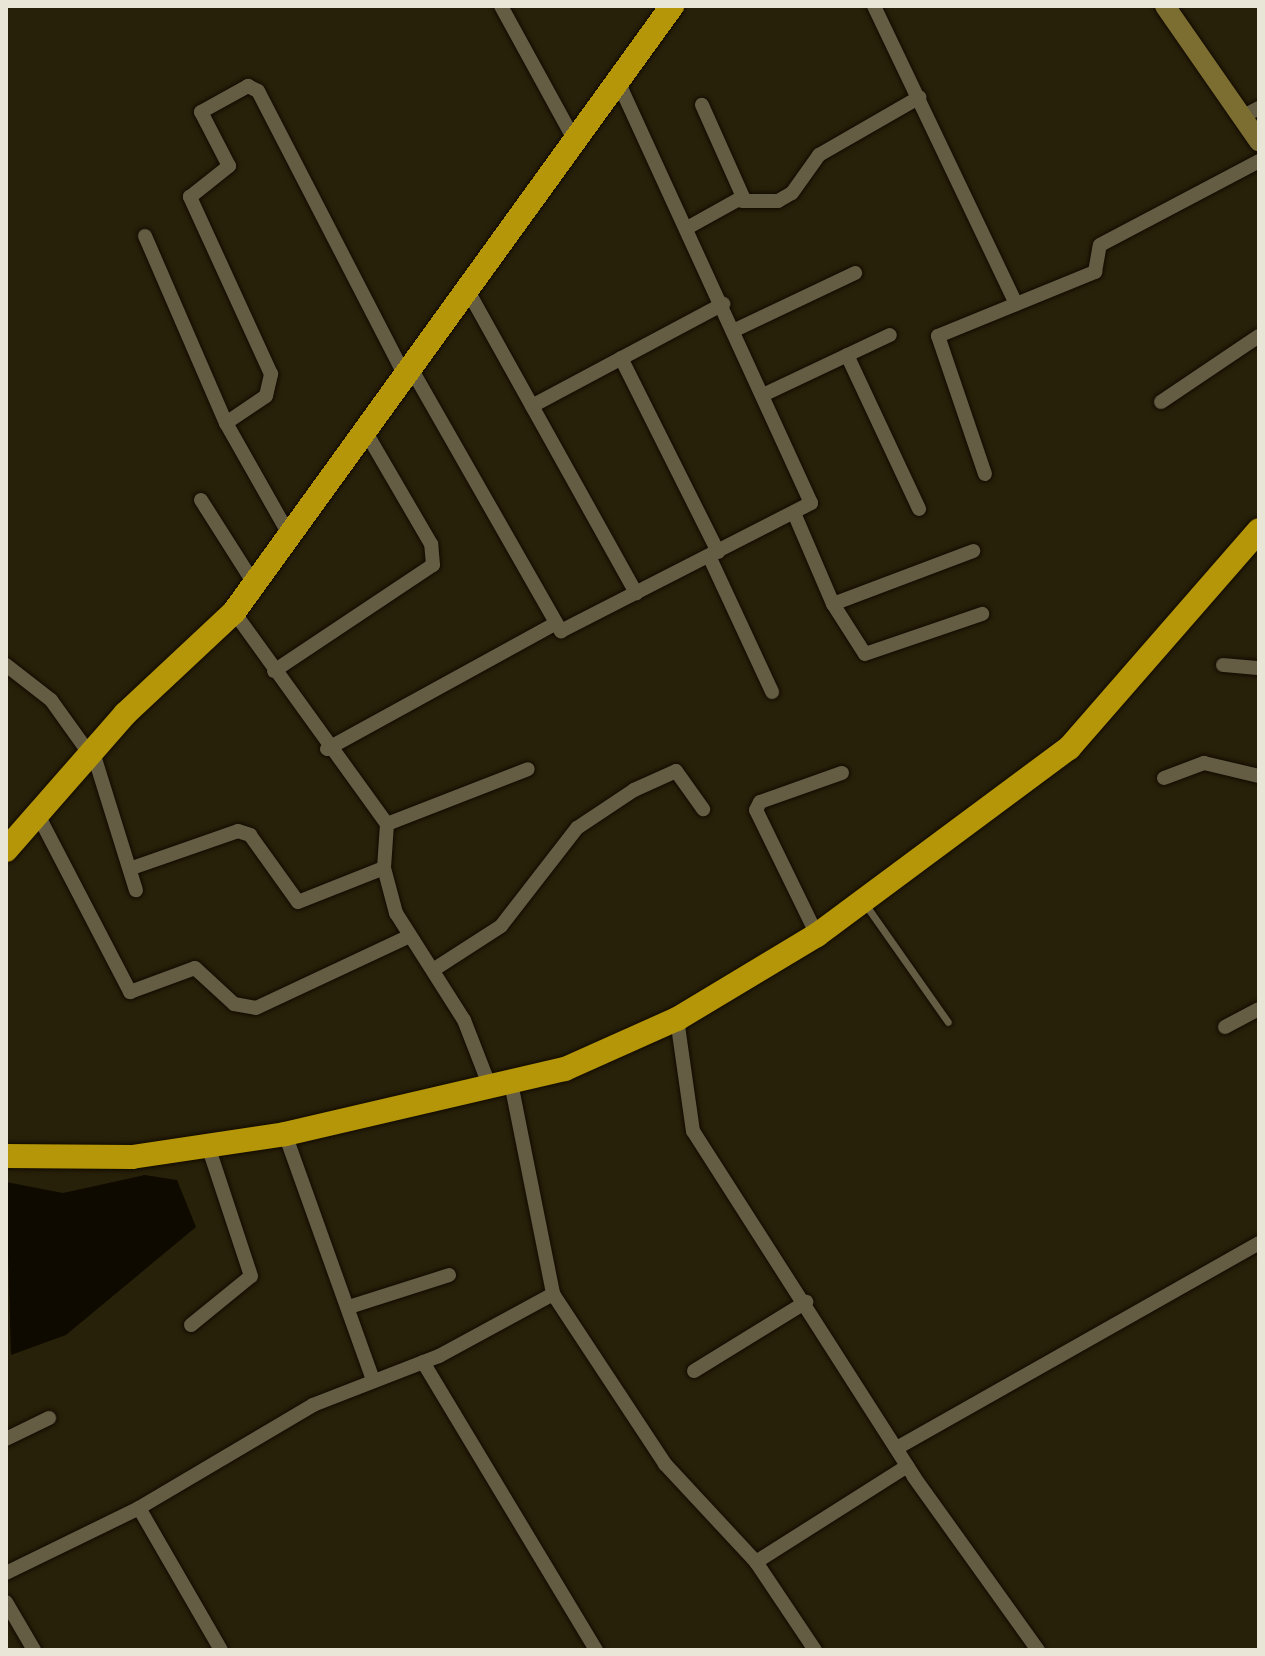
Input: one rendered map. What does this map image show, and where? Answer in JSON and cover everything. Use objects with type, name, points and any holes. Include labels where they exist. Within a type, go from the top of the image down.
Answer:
[{"type":"highway","points":[[6,850],[90,751],[234,612],[367,434],[672,6]]},
{"type":"highway","points":[[6,1156],[209,1149],[285,1134],[500,1085],[589,1059],[677,1019],[817,935],[1069,748],[1259,530]]},
{"type":"street","points":[[501,6],[575,141]]},
{"type":"street","points":[[874,6],[1016,304]]},
{"type":"street","points":[[1165,6],[1250,112],[1259,141]]},
{"type":"street","points":[[226,423],[266,396],[271,374],[190,197],[229,166],[201,112],[248,86],[258,91],[409,374],[556,623],[568,630],[811,503],[811,491],[618,82]]},
{"type":"street","points":[[687,228],[742,201],[785,197],[819,155],[920,97]]},
{"type":"street","points":[[702,105],[742,201]]},
{"type":"street","points":[[985,474],[937,342],[944,331],[1095,272],[1100,245],[1259,161]]},
{"type":"street","points":[[145,236],[226,423],[291,538]]},
{"type":"street","points":[[735,330],[855,273]]},
{"type":"street","points":[[468,291],[636,593]]},
{"type":"street","points":[[532,406],[723,304]]},
{"type":"street","points":[[765,394],[890,335]]},
{"type":"street","points":[[1161,402],[1259,336]]},
{"type":"street","points":[[847,355],[919,509]]},
{"type":"street","points":[[621,358],[713,554],[772,692]]},
{"type":"street","points":[[274,671],[433,565],[431,544],[367,434]]},
{"type":"street","points":[[201,500],[255,585]]},
{"type":"street","points":[[794,513],[833,604],[865,654],[982,614]]},
{"type":"street","points":[[833,604],[973,551]]},
{"type":"street","points":[[234,612],[327,749],[387,824],[384,868],[410,936],[464,1020],[500,1085],[553,1294],[688,1495],[756,1562],[815,1650]]},
{"type":"street","points":[[327,749],[556,623]]},
{"type":"street","points":[[6,665],[51,700],[90,751],[132,868],[136,890]]},
{"type":"street","points":[[1223,665],[1259,668]]},
{"type":"street","points":[[1164,778],[1204,763],[1259,776]]},
{"type":"street","points":[[387,824],[528,769]]},
{"type":"street","points":[[433,970],[501,926],[577,828],[634,790],[676,771],[703,809]]},
{"type":"street","points":[[817,935],[756,810],[760,802],[842,773]]},
{"type":"street","points":[[37,813],[130,992],[195,968],[234,1004],[256,1008],[410,936]]},
{"type":"street","points":[[132,868],[238,831],[250,835],[298,902],[384,868]]},
{"type":"street","points":[[1225,1027],[1259,1009]]},
{"type":"street","points":[[677,1019],[693,1131],[806,1302],[907,1466],[1038,1650]]},
{"type":"street","points":[[285,1134],[373,1380]]},
{"type":"street","points":[[191,1325],[251,1276],[209,1149]]},
{"type":"street","points":[[897,1448],[1259,1243]]},
{"type":"street","points":[[349,1307],[449,1275]]},
{"type":"street","points":[[6,1573],[139,1508],[313,1405],[423,1362],[553,1294]]},
{"type":"street","points":[[694,1371],[806,1302]]},
{"type":"street","points":[[423,1362],[596,1650]]},
{"type":"street","points":[[6,1439],[49,1418]]},
{"type":"street","points":[[756,1562],[907,1466]]},
{"type":"street","points":[[139,1508],[221,1650]]},
{"type":"street","points":[[6,1602],[33,1650]]},
{"type":"lane","points":[[864,902],[948,1022]]},
{"type":"shaded area","points":[[145,1175],[177,1180],[196,1227],[66,1335],[11,1355],[6,1182],[63,1193]]}]
